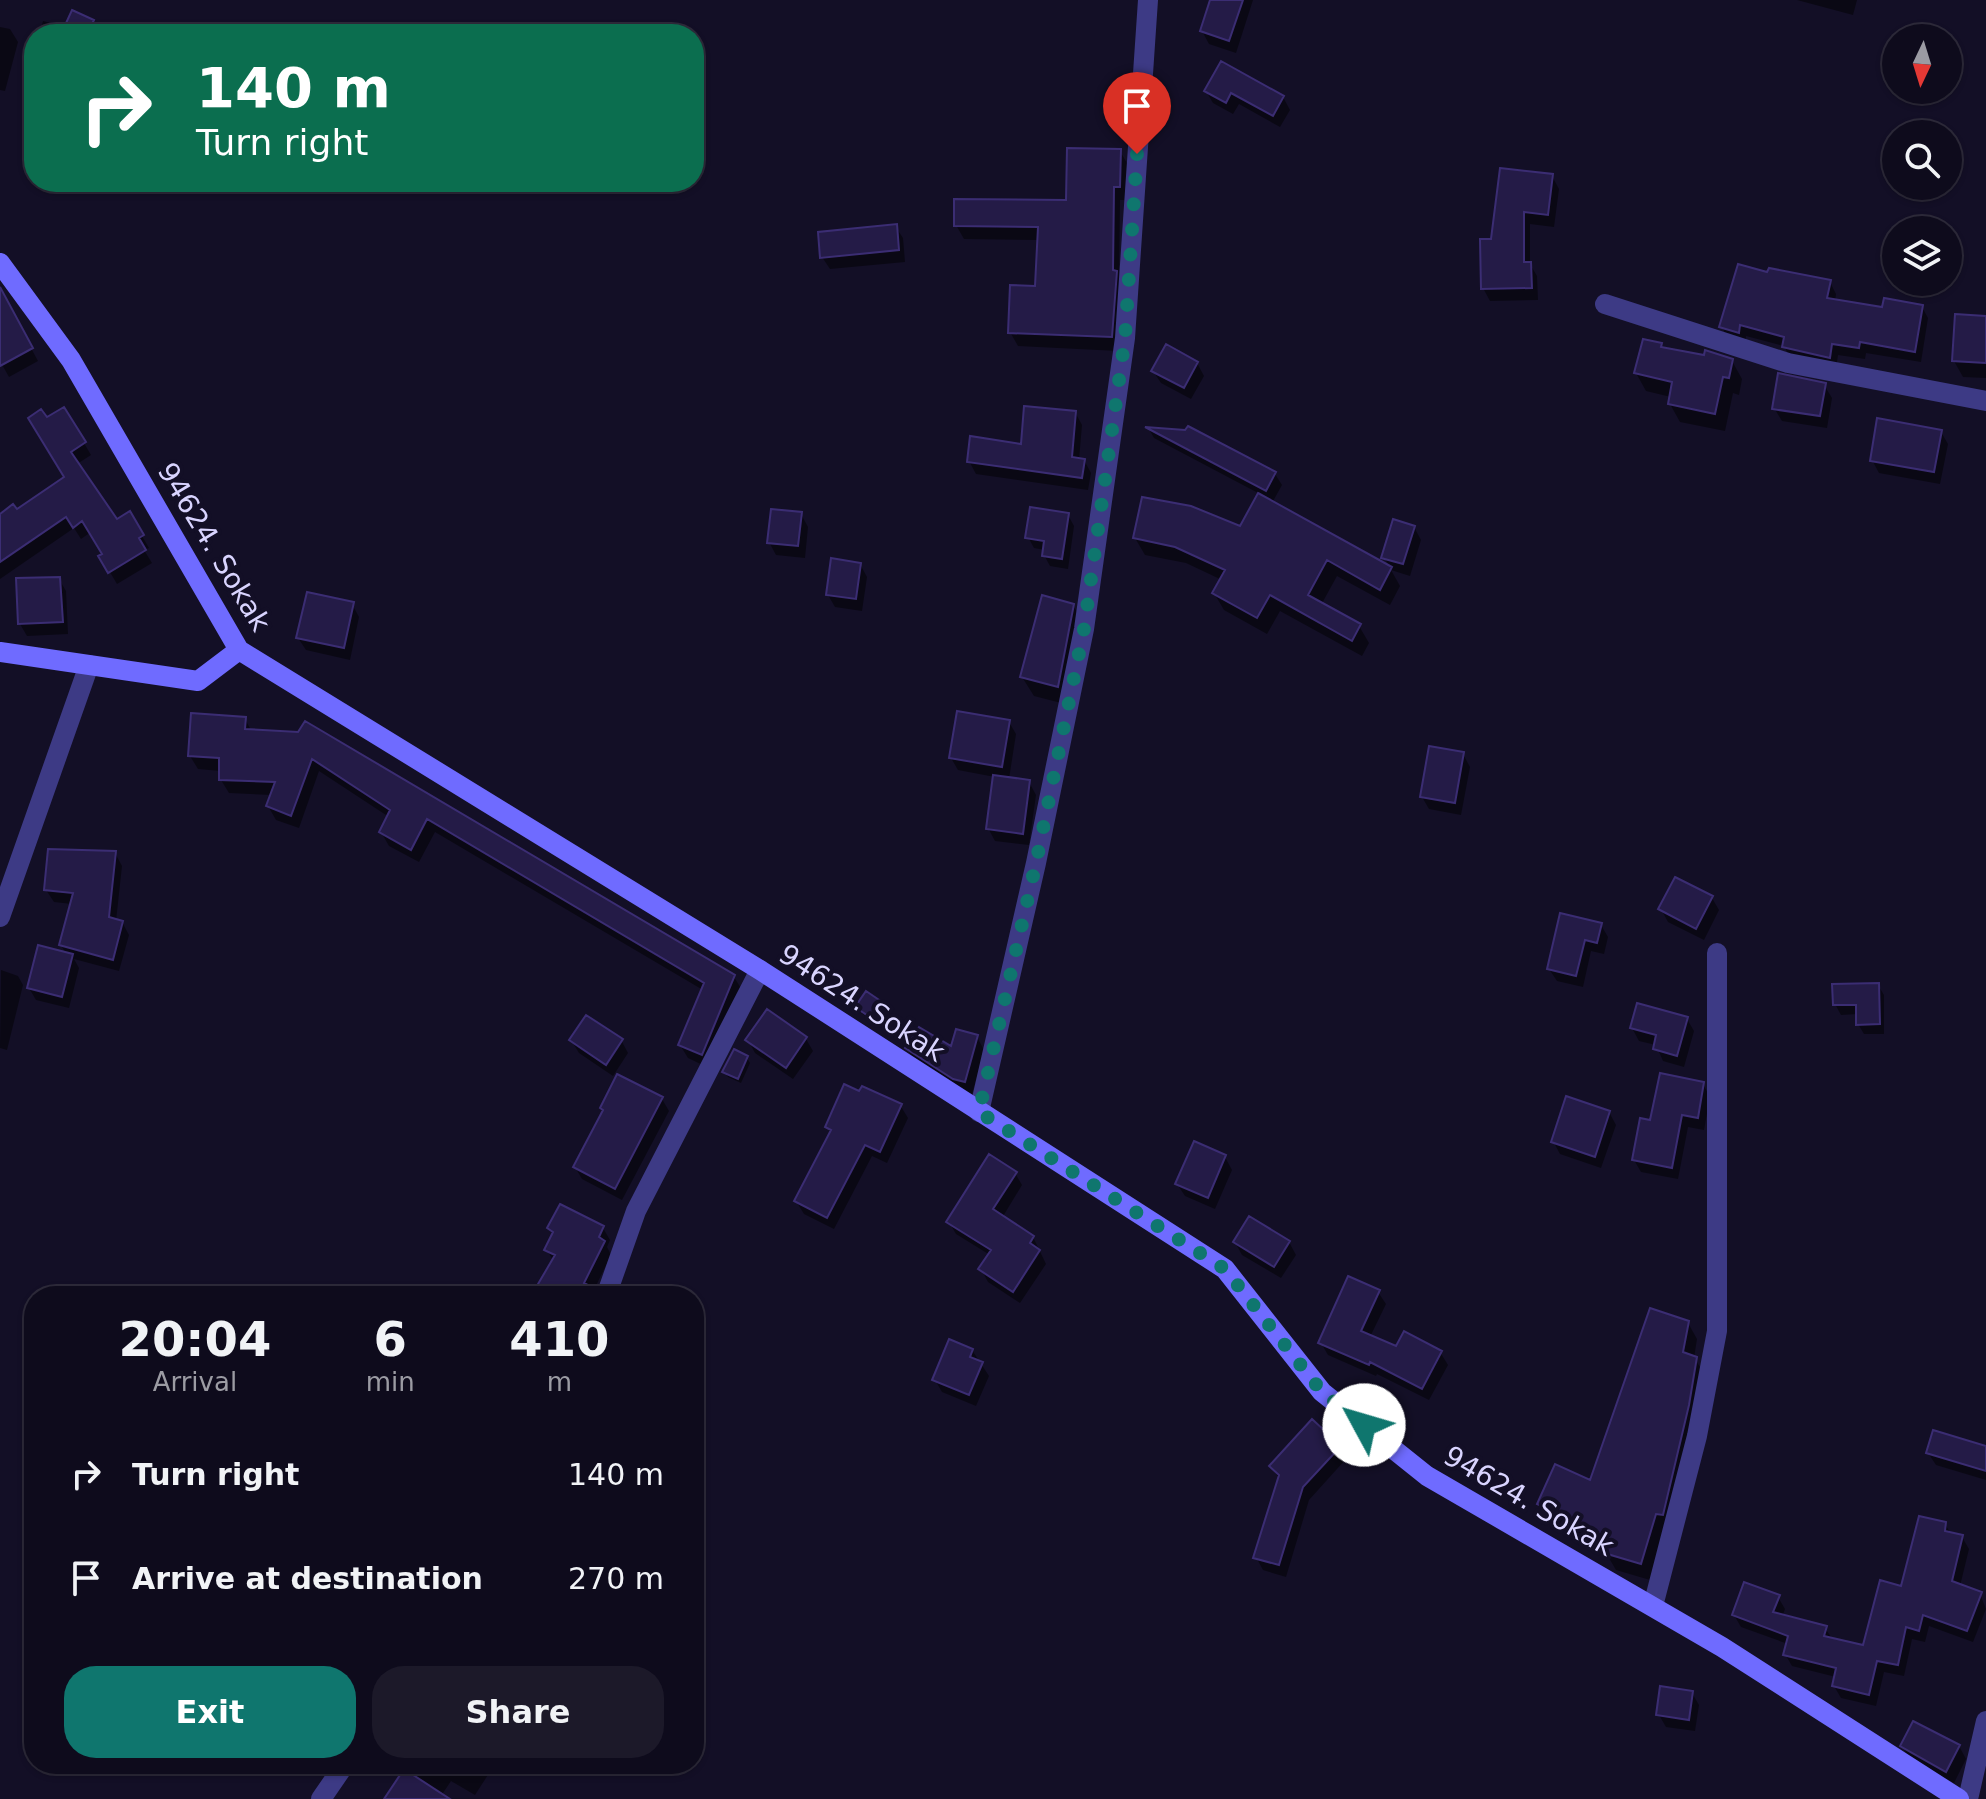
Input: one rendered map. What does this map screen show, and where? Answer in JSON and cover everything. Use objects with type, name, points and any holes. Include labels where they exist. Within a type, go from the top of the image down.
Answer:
[{"type":"street","points":[[979,1112],[1036,863],[1084,629],[1125,338],[1148,0]]},
{"type":"street","name":"94624. Sokak","points":[[0,263],[71,360],[239,650],[760,970],[1225,1269],[1322,1392],[1427,1476],[1722,1647],[1959,1799]]},
{"type":"street","points":[[1605,304],[1788,363],[1986,401]]},
{"type":"street","points":[[0,652],[198,681],[239,650]]},
{"type":"street","points":[[0,917],[89,665]]},
{"type":"street","points":[[1653,1606],[1697,1436],[1717,1331],[1717,953]]},
{"type":"street","points":[[610,1286],[636,1211],[760,970]]},
{"type":"street","points":[[1968,1799],[1986,1721]]},
{"type":"street","points":[[321,1799],[338,1774]]},
{"type":"building","points":[[1210,0],[1243,0],[1229,41],[1200,31]]},
{"type":"building","points":[[72,10],[94,20],[92,24],[66,24]]},
{"type":"building","points":[[1221,61],[1284,96],[1273,116],[1231,93],[1226,103],[1204,91]]},
{"type":"building","points":[[1067,148],[1121,149],[1120,187],[1114,187],[1113,270],[1117,271],[1112,337],[1008,333],[1010,285],[1035,286],[1038,227],[954,226],[954,199],[1066,200]]},
{"type":"building","points":[[1500,168],[1553,174],[1548,215],[1524,212],[1524,262],[1531,262],[1532,288],[1481,289],[1480,239],[1491,239]]},
{"type":"building","points":[[897,224],[899,250],[820,258],[818,232]]},
{"type":"building","points":[[1738,264],[1767,272],[1769,268],[1831,280],[1827,298],[1882,307],[1884,298],[1923,305],[1915,352],[1860,342],[1859,348],[1832,344],[1830,358],[1782,347],[1784,337],[1740,325],[1739,333],[1719,327]]},
{"type":"building","points":[[0,287],[33,348],[0,366]]},
{"type":"building","points":[[1955,314],[1986,316],[1986,363],[1952,361]]},
{"type":"building","points":[[1643,339],[1662,343],[1661,347],[1704,355],[1705,350],[1733,359],[1729,378],[1723,377],[1715,414],[1668,404],[1672,382],[1634,373]]},
{"type":"building","points":[[1166,344],[1198,362],[1184,388],[1151,371]]},
{"type":"building","points":[[1778,373],[1826,383],[1820,416],[1772,409]]},
{"type":"building","points":[[1024,406],[1076,411],[1072,457],[1085,459],[1082,478],[967,462],[970,436],[1021,444]]},
{"type":"building","points":[[64,407],[86,442],[71,452],[117,519],[130,511],[144,535],[139,538],[146,550],[108,573],[98,556],[102,554],[82,521],[73,528],[66,517],[0,562],[0,514],[13,504],[17,509],[64,477],[28,418],[41,409],[47,417]]},
{"type":"building","points":[[1877,418],[1942,430],[1934,472],[1870,461]]},
{"type":"building","points":[[1188,426],[1276,472],[1266,491],[1145,427],[1185,430]]},
{"type":"building","points":[[1258,493],[1392,567],[1380,590],[1327,560],[1308,595],[1361,624],[1352,641],[1270,595],[1257,618],[1212,593],[1225,570],[1175,547],[1133,538],[1142,497],[1191,506],[1240,526]]},
{"type":"building","points":[[1030,507],[1069,513],[1062,559],[1042,556],[1044,541],[1025,538]]},
{"type":"building","points":[[771,509],[802,512],[798,546],[767,543]]},
{"type":"building","points":[[1393,519],[1415,526],[1403,564],[1381,558]]},
{"type":"building","points":[[831,558],[861,563],[856,599],[826,595]]},
{"type":"building","points":[[60,577],[63,622],[18,624],[16,578]]},
{"type":"building","points":[[307,592],[354,602],[344,648],[296,638]]},
{"type":"building","points":[[1042,595],[1074,604],[1058,687],[1020,677]]},
{"type":"building","points":[[957,711],[1010,720],[1002,767],[949,758]]},
{"type":"building","points":[[191,713],[246,717],[245,729],[298,732],[305,721],[735,975],[702,1055],[678,1045],[704,983],[427,819],[411,850],[379,832],[390,810],[312,759],[291,816],[266,806],[275,782],[219,780],[219,758],[188,756]]},
{"type":"building","points":[[1429,746],[1464,752],[1455,803],[1420,797]]},
{"type":"building","points":[[993,775],[1030,780],[1023,834],[986,829]]},
{"type":"building","points":[[48,849],[116,851],[109,917],[123,921],[113,960],[59,945],[73,893],[44,890]]},
{"type":"building","points":[[1675,877],[1713,896],[1696,929],[1658,909]]},
{"type":"building","points":[[1560,913],[1602,923],[1597,943],[1585,940],[1576,976],[1547,969]]},
{"type":"building","points":[[38,945],[73,954],[62,997],[27,988]]},
{"type":"building","points":[[1879,983],[1880,1024],[1856,1025],[1856,1005],[1833,1005],[1832,984]]},
{"type":"building","points":[[866,991],[885,1004],[874,1020],[855,1007]]},
{"type":"building","points":[[1637,1003],[1688,1017],[1677,1056],[1653,1049],[1656,1035],[1630,1028]]},
{"type":"building","points":[[767,1009],[807,1037],[786,1068],[745,1040]]},
{"type":"building","points":[[586,1015],[623,1039],[606,1065],[569,1040]]},
{"type":"building","points":[[919,1027],[951,1046],[956,1029],[978,1035],[965,1082],[953,1079],[905,1048]]},
{"type":"building","points":[[734,1049],[748,1056],[738,1079],[722,1072]]},
{"type":"building","points":[[1660,1073],[1704,1082],[1698,1118],[1682,1115],[1672,1168],[1632,1160],[1640,1118],[1650,1120]]},
{"type":"building","points":[[617,1074],[663,1097],[615,1189],[573,1167],[603,1110],[600,1108]]},
{"type":"building","points":[[844,1084],[859,1091],[862,1086],[902,1104],[880,1152],[865,1145],[827,1218],[794,1201],[831,1130],[825,1127]]},
{"type":"building","points":[[1566,1096],[1610,1111],[1595,1157],[1551,1142]]},
{"type":"building","points":[[1194,1141],[1226,1155],[1208,1198],[1175,1184]]},
{"type":"building","points":[[989,1154],[1017,1172],[993,1209],[1034,1236],[1030,1243],[1040,1250],[1013,1292],[978,1269],[991,1250],[946,1222]]},
{"type":"building","points":[[560,1204],[604,1226],[599,1237],[605,1241],[584,1283],[590,1286],[537,1286],[555,1255],[544,1250],[553,1232],[547,1228]]},
{"type":"building","points":[[1249,1216],[1290,1241],[1274,1267],[1233,1242]]},
{"type":"building","points":[[1348,1276],[1380,1290],[1361,1331],[1396,1346],[1404,1331],[1442,1351],[1422,1389],[1370,1362],[1369,1365],[1318,1343]]},
{"type":"building","points":[[1650,1308],[1689,1321],[1683,1352],[1697,1357],[1663,1515],[1656,1514],[1641,1564],[1604,1553],[1609,1538],[1537,1504],[1555,1464],[1590,1480]]},
{"type":"building","points":[[949,1339],[973,1349],[970,1357],[983,1362],[969,1395],[932,1380]]},
{"type":"building","points":[[1312,1419],[1341,1446],[1303,1487],[1279,1565],[1253,1558],[1279,1475],[1269,1466]]},
{"type":"building","points":[[1933,1430],[1986,1446],[1986,1471],[1926,1453]]},
{"type":"building","points":[[1919,1516],[1946,1522],[1945,1531],[1963,1535],[1952,1581],[1982,1592],[1967,1631],[1923,1615],[1919,1631],[1906,1627],[1898,1665],[1877,1661],[1869,1695],[1832,1686],[1836,1668],[1783,1655],[1788,1636],[1732,1615],[1744,1582],[1780,1595],[1773,1612],[1827,1626],[1824,1636],[1863,1645],[1880,1580],[1901,1586]]},
{"type":"building","points":[[1660,1686],[1693,1691],[1689,1720],[1656,1715]]},
{"type":"building","points":[[1913,1721],[1960,1745],[1946,1772],[1900,1746]]},
{"type":"building","points":[[401,1774],[412,1774],[450,1799],[384,1799]]},
{"type":"route","points":[[1137,154],[1125,338],[1084,629],[1036,863],[979,1112],[1225,1269],[1322,1392],[1364,1425]]}]
